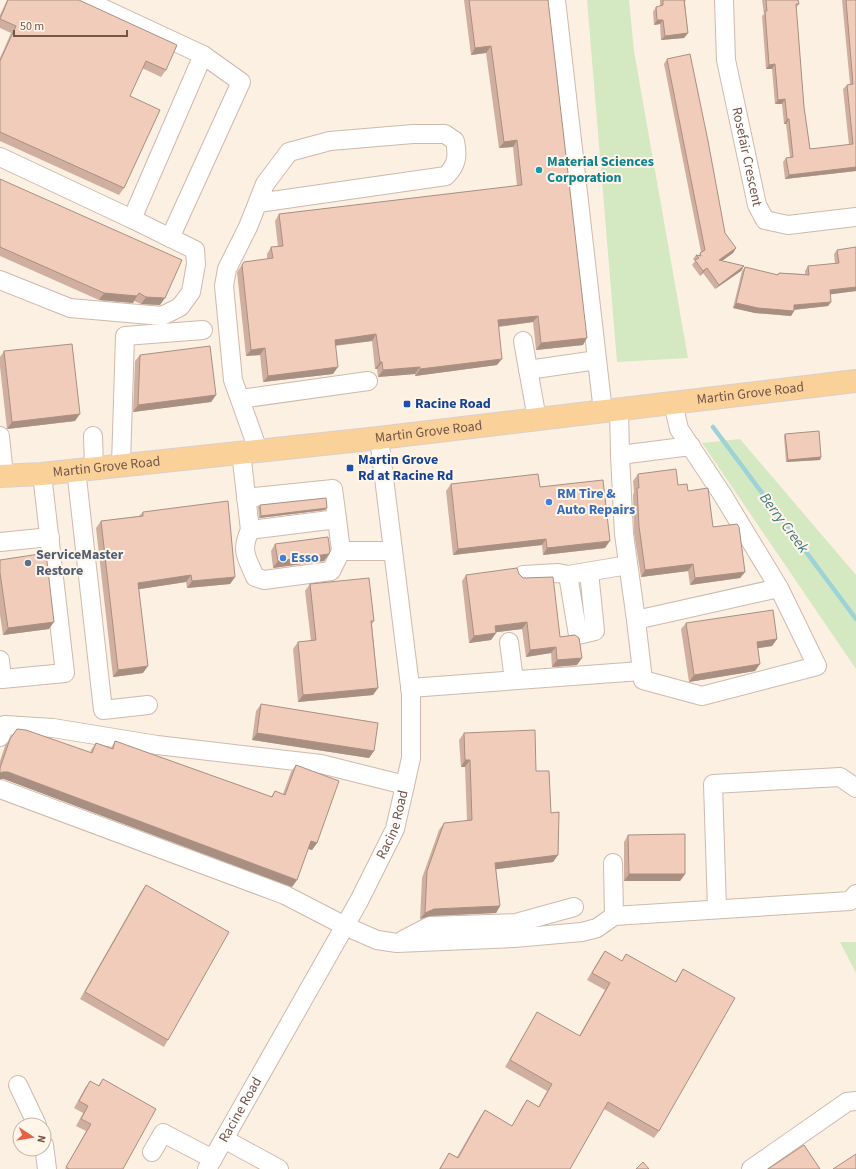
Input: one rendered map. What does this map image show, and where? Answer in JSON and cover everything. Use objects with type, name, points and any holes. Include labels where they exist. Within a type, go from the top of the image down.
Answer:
[{"type":"main road","name":"Martin Grove Road","points":[[2,476],[42,474],[122,464],[379,438],[856,382]]},
{"type":"street","points":[[84,0],[203,55],[241,82],[170,238]]},
{"type":"street","points":[[556,0],[597,360],[611,411],[620,455],[624,534],[636,620],[642,680],[702,696],[818,666],[780,588],[722,494],[679,429],[673,403]]},
{"type":"street","name":"Rosefair Crescent","points":[[724,0],[726,60],[757,205],[765,220],[788,225],[856,217]]},
{"type":"street","points":[[132,219],[203,55]]},
{"type":"street","points":[[250,530],[276,511],[312,506],[333,489],[341,551],[331,571],[264,580],[255,577],[251,566],[246,559],[245,542],[250,530],[246,498],[250,451],[240,399],[233,380],[224,286],[228,269],[248,227],[265,184],[289,152],[330,141],[413,134],[445,134],[455,141],[458,154],[455,167],[446,176],[258,203]]},
{"type":"street","points":[[0,157],[195,250],[196,264],[191,292],[180,307],[162,316],[70,308],[0,280]]},
{"type":"street","points":[[122,464],[125,336],[203,330]]},
{"type":"street","points":[[524,341],[537,419]]},
{"type":"street","points":[[528,370],[597,360]]},
{"type":"street","points":[[240,399],[368,380]]},
{"type":"street","points":[[0,436],[2,476]]},
{"type":"street","points":[[93,436],[85,468],[103,710],[148,705]]},
{"type":"street","name":"Racine Road","points":[[210,1164],[345,926],[395,830],[411,758],[410,688],[379,438]]},
{"type":"street","points":[[620,455],[691,446]]},
{"type":"street","points":[[0,660],[2,679],[65,673],[42,474]]},
{"type":"street","points":[[246,498],[276,511],[312,506],[337,519]]},
{"type":"street","points":[[0,542],[50,537]]},
{"type":"street","points":[[341,551],[393,551]]},
{"type":"street","points":[[523,575],[558,573],[568,575],[628,565]]},
{"type":"street","points":[[568,575],[578,635],[595,631],[589,572]]},
{"type":"street","points":[[636,620],[780,588]]},
{"type":"street","points":[[509,642],[514,680]]},
{"type":"street","points":[[410,688],[641,671]]},
{"type":"street","points":[[0,737],[5,725],[53,728],[157,746],[321,764],[405,785]]},
{"type":"street","points":[[717,909],[713,784],[840,777],[856,788]]},
{"type":"street","points":[[0,789],[285,895],[345,926],[377,940],[397,943],[514,938],[582,932],[598,928],[614,916],[850,901],[856,894]]},
{"type":"street","points":[[613,863],[614,916]]},
{"type":"street","points":[[397,943],[430,926],[516,923],[574,907]]},
{"type":"street","points":[[18,1086],[33,1117]]},
{"type":"street","points":[[751,1169],[847,1102],[856,1101]]},
{"type":"street","points":[[152,1152],[163,1133],[210,1164]]},
{"type":"street","points":[[224,1139],[279,1169]]},
{"type":"street","points":[[46,1157],[47,1169]]},
{"type":"green space","points":[[587,0],[629,0],[634,51],[688,358],[617,362]]},
{"type":"green space","points":[[740,439],[856,575],[856,669],[702,443]]},
{"type":"green space","points":[[840,942],[856,942],[856,973]]},
{"type":"building","points":[[8,0],[79,0],[177,45],[166,70],[146,61],[130,96],[160,110],[124,188],[0,132],[0,61],[16,26],[0,19]]},
{"type":"building","name":"Material Sciences Corporation","points":[[469,0],[548,0],[587,338],[541,343],[538,316],[498,320],[502,359],[420,369],[420,367],[383,370],[382,362],[380,362],[376,334],[335,340],[338,367],[268,376],[265,348],[251,350],[242,265],[244,262],[273,258],[271,247],[283,246],[279,214],[522,185],[517,140],[504,142],[491,46],[475,48]]},
{"type":"building","points":[[663,0],[684,0],[688,33],[665,36],[663,20],[657,20],[656,7],[663,5]]},
{"type":"building","points":[[766,0],[798,0],[799,4],[796,4],[804,107],[810,149],[853,144],[847,85],[853,84],[846,0],[856,0],[856,167],[789,175],[786,158],[793,157],[789,119],[787,119],[785,99],[778,100],[775,64],[769,65],[765,11],[767,11]]},
{"type":"building","points":[[690,54],[725,233],[736,248],[719,260],[744,266],[719,285],[707,268],[703,271],[695,260],[699,258],[696,255],[701,256],[700,253],[705,250],[667,59]]},
{"type":"building","points":[[0,179],[182,260],[165,298],[146,297],[139,293],[137,296],[104,293],[0,247]]},
{"type":"building","points":[[856,247],[856,287],[830,290],[831,302],[794,305],[794,311],[758,308],[736,303],[745,267],[778,275],[779,273],[809,275],[808,266],[839,263],[837,250]]},
{"type":"building","points":[[72,344],[80,414],[12,422],[4,351]]},
{"type":"building","points":[[210,346],[216,395],[138,405],[140,355]]},
{"type":"building","points":[[819,431],[821,457],[788,460],[785,434]]},
{"type":"building","points":[[676,469],[678,485],[687,484],[688,491],[708,488],[713,527],[737,524],[739,527],[745,572],[695,578],[693,564],[645,570],[639,526],[637,488],[639,488],[638,474]]},
{"type":"building","points":[[538,474],[540,487],[603,480],[610,541],[547,548],[546,539],[458,549],[451,484]]},
{"type":"building","points":[[326,498],[327,508],[261,516],[260,505]]},
{"type":"building","points":[[228,501],[235,577],[192,581],[191,575],[138,583],[148,666],[118,670],[101,521],[143,516],[143,512]]},
{"type":"building","points":[[328,537],[329,554],[278,561],[275,544]]},
{"type":"building","points":[[46,553],[54,622],[8,628],[0,573],[0,560]]},
{"type":"building","points":[[517,568],[519,574],[523,578],[553,577],[560,637],[575,635],[579,638],[582,658],[557,660],[556,647],[530,650],[527,622],[495,626],[496,633],[474,636],[466,575]]},
{"type":"building","points":[[369,578],[374,621],[371,621],[378,688],[303,695],[298,642],[316,640],[310,584]]},
{"type":"building","points":[[773,610],[777,639],[757,642],[760,664],[694,675],[686,623]]},
{"type":"building","points":[[261,704],[378,723],[374,751],[257,733]]},
{"type":"building","points":[[17,729],[26,730],[92,753],[96,743],[113,749],[115,741],[272,797],[275,791],[285,795],[296,765],[339,781],[317,843],[311,841],[297,880],[8,772],[0,773],[0,768],[10,739]]},
{"type":"building","points":[[535,730],[536,771],[549,771],[551,813],[559,812],[558,855],[495,863],[500,906],[434,909],[425,913],[427,871],[444,823],[472,820],[470,760],[465,760],[464,733]]},
{"type":"building","points":[[685,834],[685,874],[629,874],[628,835]]},
{"type":"building","points":[[146,885],[229,932],[168,1040],[85,992]]},
{"type":"building","points":[[605,951],[622,961],[626,954],[676,982],[683,969],[735,998],[659,1131],[608,1102],[570,1169],[440,1169],[449,1153],[458,1158],[485,1110],[512,1126],[527,1100],[539,1107],[552,1084],[510,1060],[537,1012],[580,1036],[610,983],[592,973]]},
{"type":"building","points":[[103,1079],[156,1109],[123,1169],[69,1169],[66,1167],[91,1124],[81,1119],[88,1106],[79,1101],[90,1081],[99,1086]]},
{"type":"building","points":[[804,1145],[820,1169],[768,1169]]},
{"type":"building","points":[[856,1154],[856,1169],[833,1169]]},
{"type":"building","points":[[643,1162],[649,1169],[636,1169]]},
{"type":"waterway","name":"Berry Creek","points":[[713,427],[856,619]]},
{"type":"place","name":"Material Sciences Corporation","points":[[539,170]]},
{"type":"place","name":"Racine Road","points":[[407,404]]},
{"type":"place","name":"Martin Grove Rd at Racine Rd","points":[[350,468]]},
{"type":"place","name":"RM Tire & Auto Repairs","points":[[549,502]]},
{"type":"place","name":"Esso","points":[[283,558]]},
{"type":"place","name":"ServiceMaster Restore","points":[[28,563]]}]
